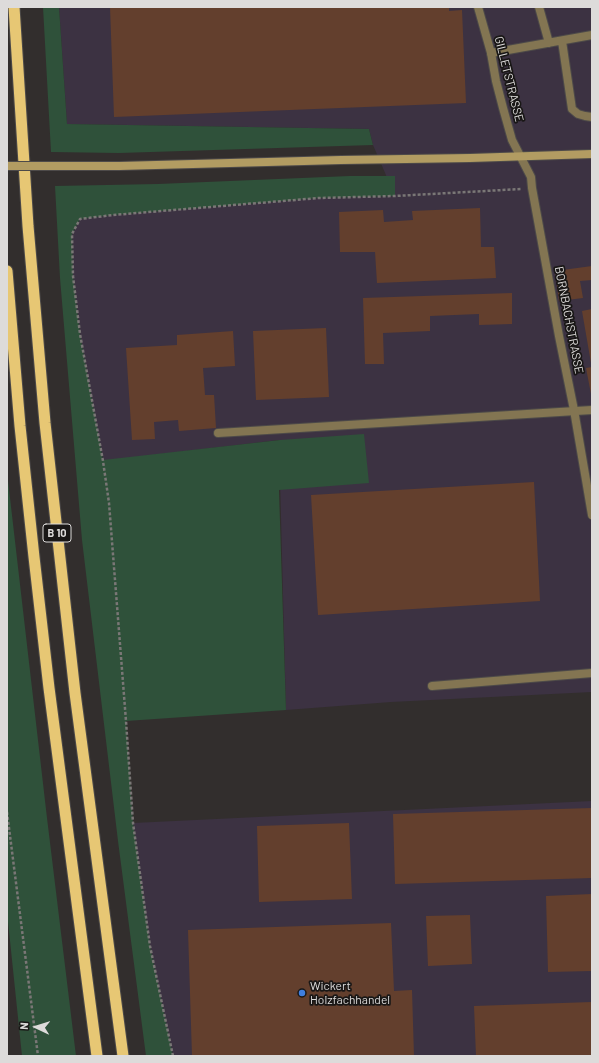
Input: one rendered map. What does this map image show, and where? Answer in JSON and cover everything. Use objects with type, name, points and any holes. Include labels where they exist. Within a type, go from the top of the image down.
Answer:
[{"type":"highway","name":"B 10","points":[[14,7],[28,226],[47,438],[75,693],[123,1056]]},
{"type":"highway","name":"B 10","points":[[7,271],[20,426],[49,688],[97,1056]]},
{"type":"main road","points":[[7,166],[119,166],[485,158],[592,154]]},
{"type":"street","name":"GILLETSTRASSE","points":[[478,7],[491,53],[496,81],[512,140],[520,156]]},
{"type":"street","points":[[539,7],[548,43]]},
{"type":"street","points":[[491,53],[592,36]]},
{"type":"street","points":[[562,41],[572,109],[578,114],[592,117]]},
{"type":"street","name":"BORNBACHSTRASSE","points":[[520,156],[531,177],[592,515]]},
{"type":"street","points":[[218,433],[592,410]]},
{"type":"street","points":[[432,686],[592,673]]},
{"type":"path","points":[[173,1056],[150,946],[133,823],[108,503],[103,460],[80,334],[73,276],[72,234],[80,219],[113,215],[319,198],[395,196],[532,188]]},
{"type":"path","points":[[7,812],[38,1056]]},
{"type":"shaded area","points":[[59,7],[592,7],[592,692],[391,702],[286,710],[279,440],[103,461],[80,334],[73,276],[72,234],[80,219],[113,215],[319,198],[395,196],[373,145],[369,129],[67,124]]},
{"type":"shaded area","points":[[592,801],[592,1056],[173,1056],[150,946],[133,823]]},
{"type":"green space","points":[[43,7],[59,7],[67,124],[369,129],[373,145],[119,153],[51,152]]},
{"type":"green space","points":[[350,176],[395,176],[395,196],[319,198],[113,215],[80,219],[72,234],[73,276],[80,334],[103,460],[280,440],[364,434],[369,483],[279,490],[286,710],[126,721],[133,823],[150,946],[173,1056],[146,1056],[118,841],[82,540],[60,278],[55,186],[158,184]]},
{"type":"green space","points":[[7,472],[76,1056],[22,1056],[7,912]]},
{"type":"building","points":[[110,7],[449,7],[449,11],[462,10],[466,103],[114,117]]},
{"type":"building","points":[[480,208],[481,247],[494,247],[496,278],[377,283],[375,252],[340,252],[339,212],[383,210],[384,222],[413,220],[412,211]]},
{"type":"building","points":[[592,266],[592,280],[580,281],[583,298],[559,301],[555,271]]},
{"type":"building","points":[[512,293],[512,324],[479,325],[479,314],[430,316],[430,331],[383,333],[384,364],[365,364],[363,298]]},
{"type":"building","points":[[592,309],[592,363],[591,363],[582,311]]},
{"type":"building","points":[[326,328],[329,397],[256,400],[253,331]]},
{"type":"building","points":[[233,331],[235,366],[203,368],[205,395],[214,395],[216,428],[179,431],[178,420],[154,422],[155,439],[132,440],[126,348],[177,345],[177,335]]},
{"type":"building","points":[[592,367],[592,394],[591,394],[586,368]]},
{"type":"building","points":[[534,482],[540,601],[318,615],[311,495]]},
{"type":"building","points":[[592,808],[592,878],[395,884],[393,814]]},
{"type":"building","points":[[349,823],[352,899],[259,902],[257,826]]},
{"type":"building","points":[[592,894],[592,971],[548,972],[546,896]]},
{"type":"building","points":[[470,915],[472,964],[428,966],[426,916]]},
{"type":"building","points":[[391,923],[394,991],[412,990],[414,1056],[192,1056],[188,930]]},
{"type":"building","points":[[592,1002],[592,1055],[476,1056],[474,1006]]},
{"type":"place","name":"Wickert Holzfachhandel","points":[[302,993]]}]
